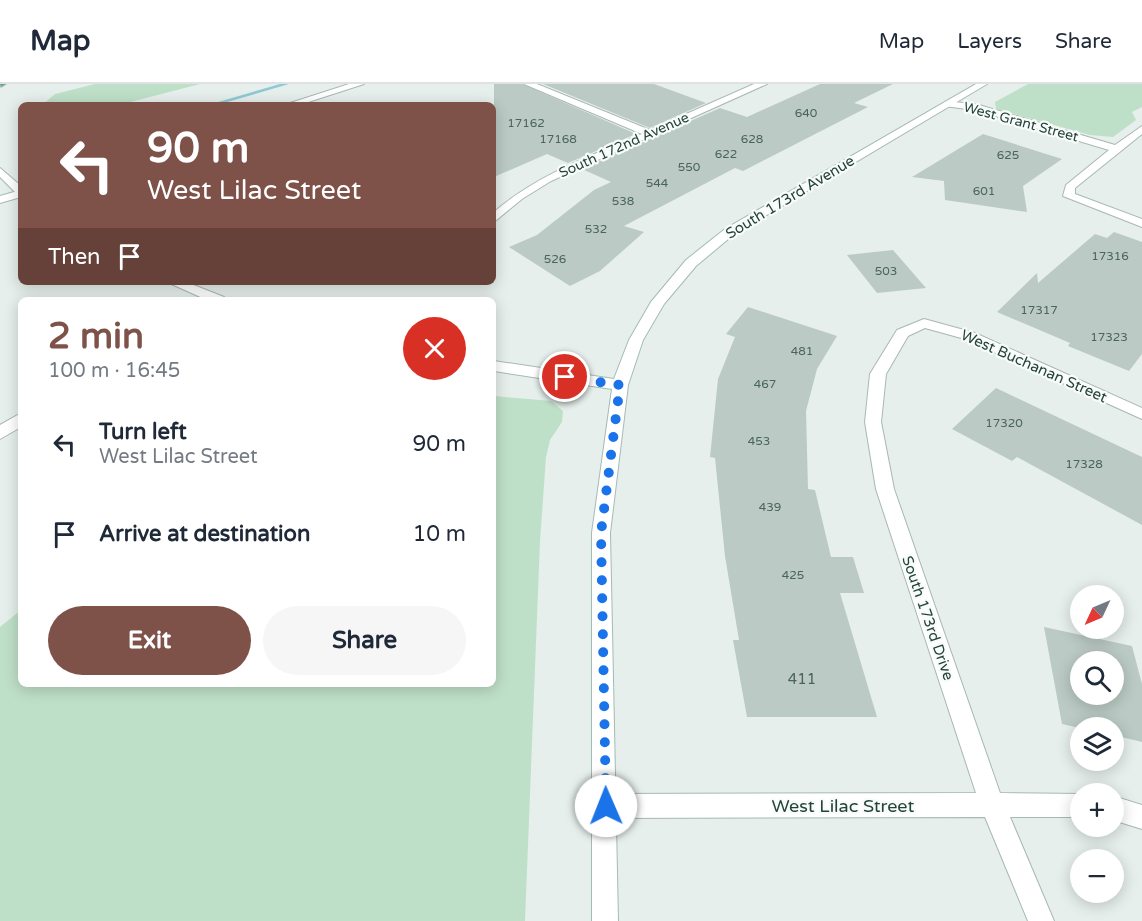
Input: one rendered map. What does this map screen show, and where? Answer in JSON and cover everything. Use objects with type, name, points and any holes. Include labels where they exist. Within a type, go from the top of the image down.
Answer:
[{"type":"street","points":[[299,102],[359,84]]},
{"type":"street","points":[[530,84],[649,133]]},
{"type":"street","name":"South 172nd Avenue","points":[[496,216],[518,196],[548,179],[762,84]]},
{"type":"street","name":"South 173rd Avenue","points":[[605,921],[606,806],[601,533],[620,385],[636,340],[658,302],[691,263],[729,232],[982,84]]},
{"type":"street","name":"West Grant Street","points":[[947,104],[963,115],[974,119]]},
{"type":"street","name":"West Grant Street","points":[[947,104],[976,107],[1116,149]]},
{"type":"street","points":[[1142,129],[1070,187],[1069,196],[1142,223]]},
{"type":"street","name":"West Grant Street","points":[[1089,154],[1104,159]]},
{"type":"street","points":[[0,171],[18,190]]},
{"type":"street","points":[[0,200],[18,194]]},
{"type":"street","points":[[182,285],[212,297]]},
{"type":"street","name":"West Buchanan Street","points":[[924,323],[970,336],[1142,414]]},
{"type":"street","name":"South 173rd Drive","points":[[924,323],[902,333],[878,374],[873,422],[885,489],[992,804],[1041,921]]},
{"type":"street","points":[[496,366],[620,385]]},
{"type":"street","points":[[0,433],[18,421]]},
{"type":"street","name":"West Lilac Street","points":[[606,806],[1070,805]]},
{"type":"street","points":[[1124,811],[1142,817]]},
{"type":"green space","points":[[95,84],[200,84],[131,102],[46,102],[55,94]]},
{"type":"green space","points":[[1028,84],[1142,84],[1142,107],[1132,112],[1136,120],[1113,137],[1090,135],[996,109],[995,102]]},
{"type":"green space","points":[[496,396],[551,401],[563,411],[562,422],[550,440],[546,457],[540,541],[525,921],[0,921],[0,627],[18,612],[18,687],[496,687]]},
{"type":"building","points":[[494,84],[522,84],[636,134],[568,163],[547,154],[496,176],[496,102],[494,102]]},
{"type":"building","points":[[543,84],[654,84],[706,103],[650,128]]},
{"type":"building","points":[[820,84],[893,84],[854,103],[868,107],[743,171],[735,168],[624,226],[644,232],[600,271],[570,286],[509,247],[537,235],[594,190],[611,182],[582,169],[720,108],[747,117]]},
{"type":"building","points":[[983,134],[1062,159],[1023,186],[1027,212],[945,200],[944,181],[912,177]]},
{"type":"building","points":[[1114,232],[1142,242],[1142,354],[1129,371],[1068,346],[1070,343],[997,312],[1037,273],[1038,283],[1095,234],[1107,238]]},
{"type":"building","points":[[893,250],[926,288],[877,293],[847,255]]},
{"type":"building","points":[[748,307],[837,336],[817,369],[806,411],[808,489],[815,490],[831,557],[853,557],[864,593],[840,593],[877,717],[747,717],[733,640],[739,640],[725,556],[715,458],[710,457],[718,379],[735,337],[726,334]]},
{"type":"building","points":[[996,388],[1142,457],[1142,525],[1017,457],[1012,461],[952,429]]},
{"type":"building","points":[[1044,627],[1070,633],[1070,639],[1100,639],[1132,646],[1142,684],[1142,742],[1124,738],[1124,717],[1070,717],[1070,726],[1062,724]]},
{"type":"waterway","points":[[222,102],[286,84]]},
{"type":"route","points":[[565,377],[620,385],[601,533],[606,806]]}]
